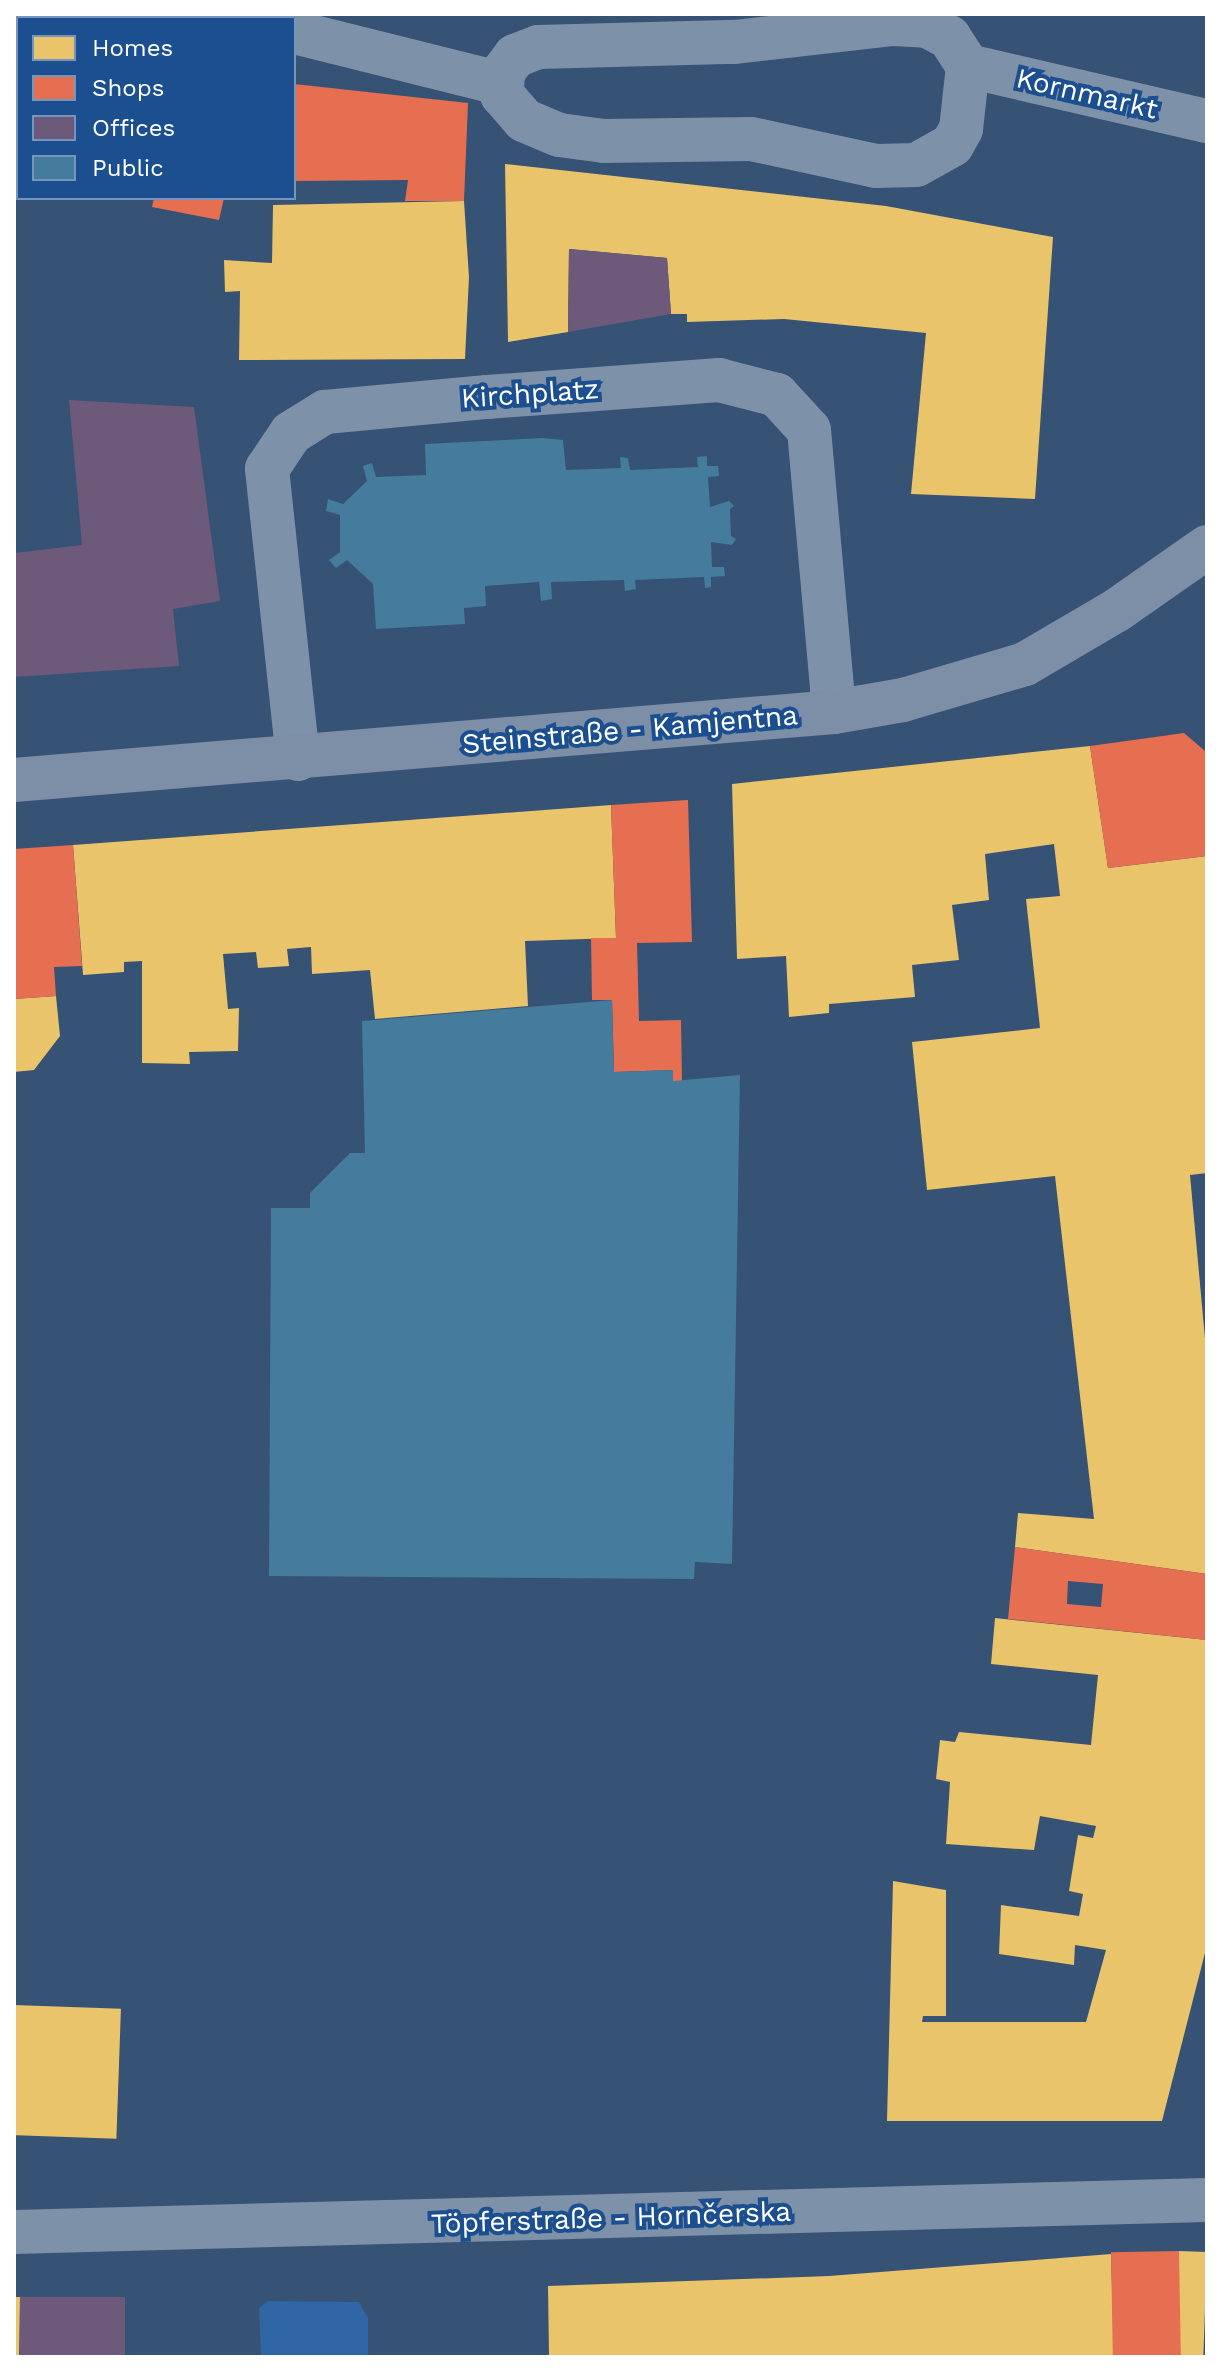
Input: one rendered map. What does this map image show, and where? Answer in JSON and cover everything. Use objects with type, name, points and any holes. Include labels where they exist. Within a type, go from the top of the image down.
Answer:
[{"type":"main road","name":"Steinstraße - Kamjentna","points":[[14,780],[298,759],[834,712],[903,700],[1025,664],[1117,610],[1207,547]]},
{"type":"street","points":[[893,24],[927,26],[949,37],[968,66],[961,129],[952,145],[916,165],[876,166],[751,139],[604,141],[559,135],[511,109],[502,84],[503,72],[515,56],[538,47],[735,42],[893,24]]},
{"type":"street","points":[[296,32],[502,84]]},
{"type":"street","name":"Kornmarkt","points":[[968,66],[1207,121]]},
{"type":"street","name":"Kirchplatz","points":[[298,759],[267,469],[291,433],[325,412],[719,380],[777,395],[809,430],[834,712]]},
{"type":"street","name":"Töpferstraße - Hornčerska","points":[[14,2232],[1207,2200]]},
{"type":"shaded area","points":[[268,2301],[359,2302],[368,2318],[368,2357],[261,2357],[259,2308]]},
{"type":"building: Homes","points":[[505,164],[886,206],[1053,237],[1035,499],[911,494],[926,333],[784,319],[687,322],[687,314],[671,314],[667,258],[569,249],[568,332],[508,342]]},
{"type":"building: Homes","points":[[464,201],[469,277],[465,359],[239,360],[240,291],[225,292],[224,260],[272,263],[273,205]]},
{"type":"building: Homes","points":[[1090,746],[1108,868],[1207,856],[1207,1173],[1190,1175],[1207,1360],[1207,1574],[1015,1547],[1018,1513],[1094,1519],[1055,1176],[927,1190],[912,1042],[1040,1028],[1026,899],[1060,896],[1054,844],[985,854],[989,900],[952,905],[959,960],[912,965],[915,997],[829,1004],[829,1013],[789,1017],[786,956],[737,959],[732,784]]},
{"type":"building: Homes","points":[[611,805],[616,938],[525,941],[528,1006],[375,1019],[370,970],[312,974],[311,947],[287,949],[289,966],[258,968],[256,952],[223,954],[228,1009],[239,1008],[238,1051],[189,1052],[190,1064],[142,1063],[142,961],[124,962],[124,972],[83,975],[73,845]]},
{"type":"building: Homes","points":[[56,996],[60,1036],[34,1070],[14,1072],[14,999]]},
{"type":"building: Homes","points":[[995,1618],[1207,1640],[1207,1945],[1162,2121],[887,2121],[893,1881],[946,1890],[946,2016],[923,2016],[922,2022],[1086,2022],[1106,1950],[1075,1945],[1074,1965],[999,1954],[1001,1905],[1079,1916],[1083,1894],[1069,1891],[1078,1835],[1093,1838],[1096,1826],[1040,1816],[1034,1850],[946,1844],[950,1782],[936,1779],[940,1740],[955,1742],[959,1732],[1091,1745],[1098,1675],[991,1664]]},
{"type":"building: Homes","points":[[14,2005],[121,2009],[116,2139],[14,2135]]},
{"type":"building: Homes","points":[[1179,2251],[1207,2252],[1203,2357],[1175,2357]]},
{"type":"building: Homes","points":[[1111,2254],[1114,2357],[549,2357],[548,2286],[829,2276]]},
{"type":"building: Homes","points":[[14,2297],[20,2297],[19,2357],[14,2357]]},
{"type":"building: Shops","points":[[296,84],[468,103],[464,201],[405,201],[408,180],[296,181]]},
{"type":"building: Shops","points":[[154,200],[224,200],[219,220],[152,207]]},
{"type":"building: Shops","points":[[1184,733],[1205,751],[1207,856],[1108,868],[1090,746]]},
{"type":"building: Shops","points":[[688,800],[692,942],[637,943],[639,1021],[681,1020],[682,1081],[673,1081],[673,1070],[614,1072],[612,1000],[592,1000],[591,938],[616,938],[611,805]]},
{"type":"building: Shops","points":[[73,845],[82,966],[54,967],[56,996],[14,999],[14,849]]},
{"type":"building: Shops","points":[[1015,1547],[1207,1574],[1207,1640],[1008,1619]],"holes":[[[1068,1581],[1103,1584],[1101,1607],[1067,1604]]]},
{"type":"building: Shops","points":[[1179,2251],[1181,2357],[1113,2357],[1111,2252]]},
{"type":"building: Offices","points":[[569,249],[667,258],[671,314],[568,332]]},
{"type":"building: Offices","points":[[69,400],[194,407],[220,601],[173,609],[179,666],[14,677],[14,553],[82,545]]},
{"type":"building: Offices","points":[[20,2297],[125,2297],[125,2357],[20,2357]]},
{"type":"building: Public","points":[[542,438],[563,440],[566,470],[621,468],[620,457],[628,458],[630,470],[698,467],[697,457],[707,456],[707,466],[718,466],[719,476],[708,477],[710,507],[729,501],[734,506],[730,509],[731,536],[736,539],[732,545],[711,542],[712,567],[724,567],[725,576],[711,577],[711,587],[705,588],[704,577],[635,580],[636,589],[625,591],[624,580],[551,582],[552,599],[541,601],[539,582],[485,586],[486,606],[464,608],[465,624],[376,629],[373,584],[347,560],[336,568],[329,560],[340,552],[340,515],[326,511],[328,499],[343,504],[367,481],[363,466],[372,463],[376,477],[426,475],[425,444]]},
{"type":"building: Public","points":[[612,1000],[614,1072],[673,1070],[673,1081],[740,1075],[732,1564],[695,1562],[694,1579],[269,1576],[271,1208],[310,1208],[310,1193],[350,1153],[365,1153],[362,1021]]}]
